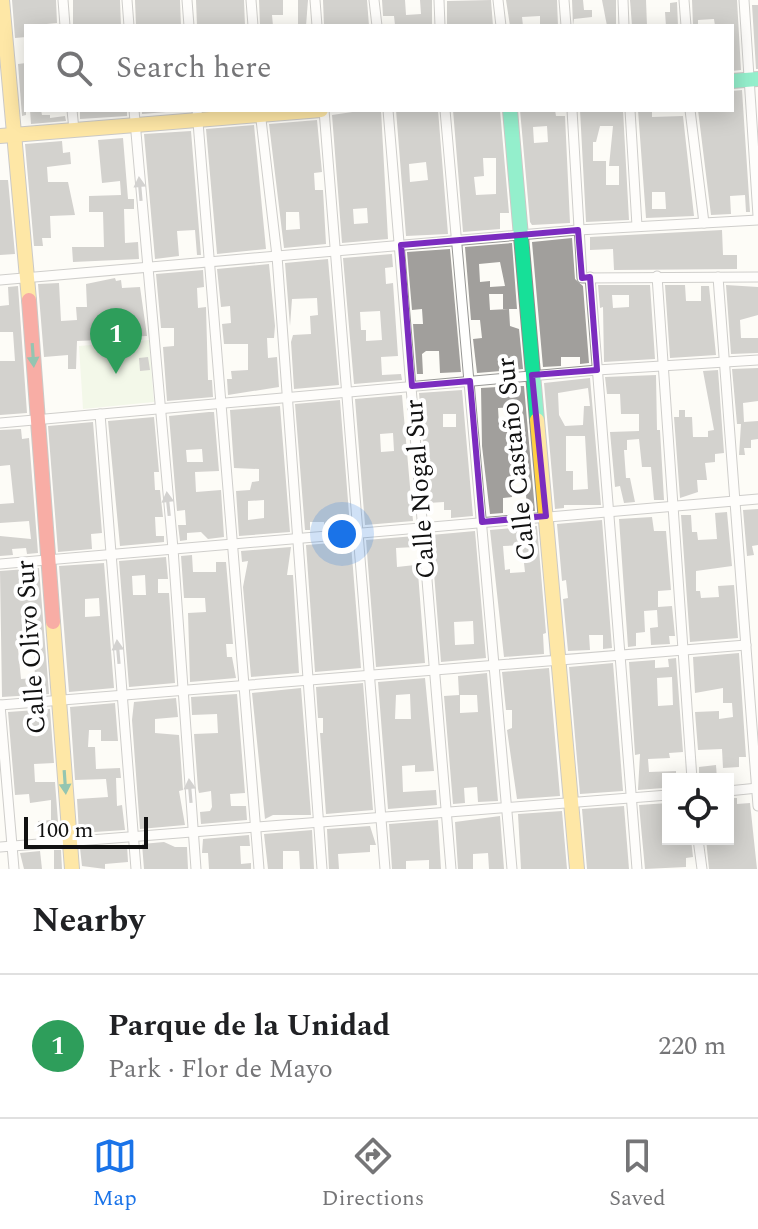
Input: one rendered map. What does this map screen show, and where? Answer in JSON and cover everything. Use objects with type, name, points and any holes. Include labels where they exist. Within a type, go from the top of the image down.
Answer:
[{"type":"street","name":"Calle Olivo Sur","points":[[2,0],[6,136],[27,277],[72,869]]},
{"type":"street","points":[[63,0],[65,24]]},
{"type":"street","points":[[127,0],[129,24]]},
{"type":"street","points":[[187,0],[189,24]]},
{"type":"street","points":[[251,0],[253,24]]},
{"type":"street","points":[[315,0],[317,24]]},
{"type":"street","points":[[374,0],[377,24]]},
{"type":"street","points":[[439,0],[440,24]]},
{"type":"street","points":[[498,0],[501,24]]},
{"type":"street","points":[[564,0],[566,24]]},
{"type":"street","points":[[623,0],[624,24]]},
{"type":"street","points":[[684,0],[686,24]]},
{"type":"street","points":[[0,280],[578,230],[758,218],[754,79],[744,0]]},
{"type":"street","points":[[734,81],[754,79]]},
{"type":"street","points":[[72,112],[74,130]]},
{"type":"street","points":[[6,136],[74,130],[134,118],[261,112],[277,256],[322,869]]},
{"type":"street","points":[[323,112],[337,251],[385,869]]},
{"type":"street","name":"Calle Nogal Sur","points":[[388,112],[451,869]]},
{"type":"street","points":[[445,112],[512,869]]},
{"type":"street","name":"Calle Castaño Sur","points":[[510,112],[519,235],[574,803],[577,869]]},
{"type":"street","points":[[572,112],[578,230],[597,370],[637,869]]},
{"type":"street","points":[[630,112],[637,226]]},
{"type":"street","points":[[690,112],[704,223]]},
{"type":"street","points":[[198,115],[259,869]]},
{"type":"street","points":[[134,118],[173,549],[196,869]]},
{"type":"street","points":[[657,276],[692,773]]},
{"type":"street","points":[[718,277],[758,806]]},
{"type":"street","points":[[586,278],[758,277]]},
{"type":"street","points":[[0,423],[532,375],[758,360]]},
{"type":"street","points":[[100,414],[136,869]]},
{"type":"street","points":[[0,564],[758,499]]},
{"type":"street","points":[[14,869],[0,705],[746,645]]},
{"type":"street","points":[[734,790],[757,788]]},
{"type":"street","points":[[0,847],[662,795]]},
{"type":"street","points":[[699,845],[702,869]]},
{"type":"highlighted area","points":[[578,230],[582,278],[590,277],[597,370],[532,375],[546,516],[482,522],[470,381],[412,386],[401,245]]},
{"type":"green space","points":[[149,340],[154,402],[83,409],[79,346]]},
{"type":"building","points":[[12,0],[56,0],[57,23],[24,24],[24,37],[15,38]]},
{"type":"building","points":[[73,0],[120,0],[121,24],[73,24]]},
{"type":"building","points":[[135,0],[180,0],[181,24],[136,24]]},
{"type":"building","points":[[196,0],[244,0],[245,24],[197,24]]},
{"type":"building","points":[[259,0],[283,0],[283,15],[272,15],[273,24],[260,24]]},
{"type":"building","points":[[298,0],[308,0],[306,24],[298,24]]},
{"type":"building","points":[[323,0],[367,0],[369,24],[324,24]]},
{"type":"building","points":[[382,0],[405,0],[406,15],[421,14],[420,0],[432,0],[432,24],[395,24],[394,16],[383,16]]},
{"type":"building","points":[[491,0],[493,24],[447,24],[447,1]]},
{"type":"building","points":[[506,0],[557,0],[558,24],[540,24],[540,16],[522,17],[523,24],[510,24]]},
{"type":"building","points":[[572,0],[583,0],[584,10],[592,10],[592,17],[574,19],[573,24]]},
{"type":"building","points":[[602,0],[616,0],[616,24],[607,24]]},
{"type":"building","points":[[630,0],[646,0],[647,24],[632,24]]},
{"type":"building","points":[[692,0],[737,0],[741,70],[734,71],[734,24],[715,24],[714,19],[698,20],[698,24],[693,24]]},
{"type":"building","points":[[677,2],[678,24],[666,24],[665,12],[670,12],[670,3]]},
{"type":"building","points":[[752,5],[758,5],[758,69],[756,69]]},
{"type":"building","points":[[24,63],[26,115],[22,116],[18,64]]},
{"type":"building","points":[[742,90],[750,212],[746,212],[745,195],[730,196],[731,214],[711,215],[698,112],[734,112],[734,91]]},
{"type":"building","points":[[30,112],[41,112],[42,115],[50,115],[50,118],[65,116],[66,121],[31,124]]},
{"type":"building","points":[[80,112],[127,112],[127,116],[80,119]]},
{"type":"building","points":[[381,112],[388,239],[342,243],[332,115]],"holes":[[[367,208],[368,223],[354,224],[353,209]]]},
{"type":"building","points":[[396,112],[438,112],[448,234],[406,236]],"holes":[[[426,162],[428,180],[410,182],[409,164]]]},
{"type":"building","points":[[453,112],[500,112],[509,213],[500,213],[500,229],[463,232]],"holes":[[[483,158],[496,158],[496,194],[476,195],[474,177],[484,176]]]},
{"type":"building","points":[[520,112],[555,112],[556,116],[565,116],[570,223],[532,225]],"holes":[[[547,126],[548,142],[534,143],[533,127]]]},
{"type":"building","points":[[580,112],[623,112],[629,220],[586,222]],"holes":[[[600,126],[613,126],[609,166],[619,166],[619,185],[606,185],[606,161],[593,161],[593,142],[596,142]]]},
{"type":"building","points":[[638,112],[652,112],[652,117],[683,116],[694,216],[646,218]],"holes":[[[652,192],[665,192],[666,209],[652,209]]]},
{"type":"building","points":[[317,120],[322,172],[314,173],[315,190],[323,190],[326,244],[284,248],[269,124]],"holes":[[[286,212],[299,212],[300,229],[286,230]]]},
{"type":"building","points":[[254,125],[266,249],[217,254],[206,129]]},
{"type":"building","points":[[191,131],[201,255],[197,255],[195,230],[177,231],[179,256],[155,259],[144,134]]},
{"type":"building","points":[[123,138],[128,199],[134,199],[134,209],[124,209],[125,243],[138,242],[139,259],[73,262],[72,247],[104,247],[103,212],[89,212],[89,196],[121,195],[120,181],[102,183],[98,140]]},
{"type":"building","points":[[62,141],[63,153],[70,152],[71,164],[47,167],[48,182],[68,182],[75,215],[50,216],[51,238],[42,238],[43,246],[34,246],[25,144]]},
{"type":"building","points":[[0,180],[8,180],[15,254],[0,255]]},
{"type":"building","points":[[722,230],[723,255],[737,255],[737,269],[614,270],[613,249],[590,250],[590,237]]},
{"type":"building","points":[[572,238],[575,279],[583,286],[589,363],[580,364],[580,357],[561,357],[561,366],[543,367],[532,242]]},
{"type":"building","points":[[512,243],[517,309],[509,309],[510,326],[519,329],[523,369],[477,373],[473,339],[482,338],[480,320],[471,320],[465,247]],"holes":[[[500,262],[505,286],[490,287],[490,281],[480,282],[479,264]],[[489,294],[503,294],[503,309],[509,309],[490,310]]]},
{"type":"building","points":[[450,249],[461,372],[440,373],[439,351],[426,351],[422,354],[423,374],[417,374],[413,324],[423,324],[422,309],[412,310],[407,252]]},
{"type":"building","points":[[392,254],[393,267],[385,268],[386,284],[393,283],[398,356],[381,357],[382,375],[401,374],[402,380],[354,384],[343,258]],"holes":[[[380,311],[382,340],[366,341],[366,330],[361,330],[360,312]]]},
{"type":"building","points":[[328,259],[339,385],[294,389],[291,342],[293,335],[311,334],[310,316],[318,315],[317,298],[292,299],[290,326],[285,263]]},
{"type":"building","points":[[269,264],[275,326],[274,338],[267,338],[268,358],[277,357],[279,387],[228,395],[227,379],[232,379],[231,371],[248,370],[248,344],[224,344],[222,324],[231,323],[230,306],[221,307],[217,269]]},
{"type":"building","points":[[203,270],[204,287],[197,288],[198,308],[206,307],[208,380],[212,380],[213,397],[167,401],[163,347],[174,346],[174,328],[161,328],[156,274]]},
{"type":"building","points":[[115,278],[116,281],[121,280],[122,288],[140,287],[147,336],[126,337],[127,348],[101,350],[100,340],[77,341],[76,369],[68,369],[68,355],[44,357],[38,284],[59,283],[61,321],[77,320],[76,307],[87,307],[86,284]]},
{"type":"building","points":[[598,285],[650,285],[655,359],[604,362],[603,307],[600,308]],"holes":[[[612,295],[629,295],[629,307],[613,308]]]},
{"type":"building","points":[[665,285],[685,285],[686,301],[701,301],[701,286],[709,286],[716,355],[670,358]]},
{"type":"building","points":[[726,285],[758,287],[758,315],[740,320],[741,338],[758,338],[758,353],[731,354]]},
{"type":"building","points":[[18,286],[27,413],[0,415],[0,361],[15,361],[13,332],[0,332],[0,306],[9,305],[8,287]]},
{"type":"building","points":[[148,357],[150,370],[140,371],[139,358]]},
{"type":"building","points":[[758,368],[758,401],[743,403],[744,422],[758,421],[758,439],[751,440],[751,448],[744,448],[745,455],[739,455],[741,424],[737,424],[732,369]]},
{"type":"building","points":[[718,370],[724,453],[715,454],[715,462],[705,463],[707,480],[697,480],[698,492],[680,498],[674,417],[679,417],[679,410],[685,410],[685,417],[692,417],[693,437],[708,437],[708,431],[714,430],[703,371]]},
{"type":"building","points":[[656,375],[657,430],[660,430],[664,500],[654,500],[651,467],[642,467],[639,439],[627,440],[627,450],[624,450],[626,478],[630,478],[635,502],[624,503],[620,486],[615,487],[610,432],[639,431],[639,414],[621,414],[620,394],[607,394],[605,377]]},
{"type":"building","points":[[590,378],[601,505],[564,505],[564,508],[555,509],[544,383]],"holes":[[[588,388],[590,406],[584,406],[583,425],[565,426],[559,415],[558,393]],[[566,436],[585,436],[588,489],[573,490],[573,471],[566,471]]]},
{"type":"building","points":[[524,386],[535,511],[527,511],[525,477],[511,478],[512,497],[503,498],[503,513],[490,514],[482,446],[481,388]],"holes":[[[515,407],[517,422],[499,424],[498,408]]]},
{"type":"building","points":[[462,390],[473,516],[451,518],[451,510],[444,510],[444,502],[428,503],[419,393]],"holes":[[[443,414],[456,414],[456,427],[443,427]]]},
{"type":"building","points":[[402,395],[413,521],[365,525],[355,399]],"holes":[[[393,433],[394,451],[381,452],[380,434]]]},
{"type":"building","points":[[340,400],[350,526],[324,529],[324,522],[310,522],[310,530],[305,530],[295,404]]},
{"type":"building","points":[[280,406],[290,532],[239,536],[236,491],[250,490],[252,482],[259,481],[259,469],[234,468],[230,410]],"holes":[[[264,500],[264,518],[248,520],[248,501]]]},
{"type":"building","points":[[214,412],[219,471],[195,472],[196,492],[221,490],[224,537],[208,539],[201,532],[187,533],[187,540],[180,541],[178,525],[186,525],[185,510],[177,511],[169,416]],"holes":[[[202,449],[203,462],[187,462],[186,450]]]},
{"type":"building","points":[[154,417],[159,472],[154,472],[155,490],[160,490],[163,517],[155,517],[156,536],[164,536],[164,542],[120,546],[108,421]]},
{"type":"building","points":[[93,422],[102,533],[91,534],[92,549],[58,552],[48,426]]},
{"type":"building","points":[[21,429],[22,439],[29,438],[38,553],[27,554],[26,548],[12,549],[13,555],[0,556],[0,536],[31,539],[29,521],[0,523],[0,504],[14,503],[10,465],[0,466],[0,430]]},
{"type":"building","points":[[758,509],[758,545],[752,546],[754,555],[747,556],[743,510]]},
{"type":"building","points":[[727,512],[732,566],[696,571],[696,591],[700,591],[701,598],[719,597],[718,586],[734,585],[738,638],[690,642],[681,515],[691,515],[692,532],[697,532],[698,540],[717,539],[715,513]]},
{"type":"building","points":[[652,517],[654,531],[666,531],[671,590],[658,591],[658,607],[672,606],[675,636],[669,636],[670,644],[651,645],[650,628],[658,627],[657,610],[644,611],[645,632],[636,633],[636,646],[628,647],[619,519]]},
{"type":"building","points":[[602,520],[612,648],[603,649],[603,635],[589,635],[590,650],[568,651],[563,599],[568,598],[566,580],[562,581],[557,524]]},
{"type":"building","points":[[537,526],[546,633],[543,634],[544,654],[504,657],[490,530]],"holes":[[[522,545],[525,572],[510,573],[510,569],[505,570],[503,546]]]},
{"type":"building","points":[[475,531],[486,658],[441,662],[431,535]],"holes":[[[473,621],[474,644],[455,645],[454,622]]]},
{"type":"building","points":[[415,536],[415,547],[396,548],[397,567],[415,565],[418,573],[425,663],[376,667],[366,540]]},
{"type":"building","points":[[351,544],[361,668],[315,672],[306,545]]},
{"type":"building","points":[[291,547],[287,575],[293,575],[299,673],[251,677],[243,587],[248,561],[242,562],[241,551]]},
{"type":"building","points":[[192,555],[193,572],[216,572],[216,562],[226,562],[233,644],[226,644],[227,657],[232,657],[236,678],[190,682],[188,613],[206,612],[205,598],[184,598],[181,556]]},
{"type":"building","points":[[166,557],[168,579],[158,579],[158,593],[169,593],[175,683],[129,687],[119,561]],"holes":[[[145,575],[146,595],[133,595],[132,576]]]},
{"type":"building","points":[[104,563],[114,688],[69,692],[59,566]],"holes":[[[99,598],[100,616],[85,617],[85,599]]]},
{"type":"building","points":[[39,568],[49,694],[2,697],[0,571]],"holes":[[[18,649],[34,649],[35,678],[21,679]]]},
{"type":"building","points":[[739,653],[746,757],[739,757],[739,767],[723,768],[722,749],[698,750],[695,712],[719,711],[719,719],[733,717],[732,703],[723,703],[723,688],[695,693],[693,657]]},
{"type":"building","points":[[676,658],[683,752],[669,753],[670,758],[648,759],[649,772],[676,773],[662,773],[662,788],[638,790],[640,754],[635,755],[629,662],[655,660],[655,668],[669,667],[668,659]],"holes":[[[672,677],[673,705],[658,706],[657,678]]]},
{"type":"building","points":[[613,663],[623,791],[580,794],[569,667]]},
{"type":"building","points":[[549,668],[560,796],[517,799],[507,730],[512,728],[512,710],[506,710],[502,672]]},
{"type":"building","points":[[487,673],[498,801],[478,802],[477,787],[464,788],[465,803],[453,804],[444,696],[459,695],[458,676]],"holes":[[[460,695],[477,695],[478,712],[460,713]]]},
{"type":"building","points":[[425,678],[434,771],[415,772],[415,765],[402,766],[403,792],[436,790],[437,805],[388,809],[378,682]],"holes":[[[410,694],[411,719],[395,719],[396,695]]]},
{"type":"building","points":[[363,683],[373,810],[326,814],[320,733],[323,733],[323,718],[318,718],[316,687]]},
{"type":"building","points":[[301,688],[311,815],[273,815],[265,819],[252,693]]},
{"type":"building","points":[[237,694],[245,793],[230,794],[231,806],[246,806],[247,820],[201,824],[200,812],[210,811],[212,807],[211,791],[199,793],[194,734],[218,733],[217,714],[192,715],[191,697]]},
{"type":"building","points":[[176,698],[178,717],[155,719],[155,733],[179,735],[183,790],[179,791],[185,825],[140,829],[132,720],[134,702]]},
{"type":"building","points":[[115,703],[118,741],[101,741],[101,730],[89,730],[88,747],[95,747],[96,769],[120,768],[121,778],[116,778],[117,806],[122,805],[125,830],[79,833],[77,799],[108,797],[106,779],[75,780],[70,707]]},
{"type":"building","points":[[50,709],[54,763],[34,764],[35,782],[55,782],[59,835],[39,836],[38,821],[51,820],[51,800],[30,803],[29,794],[15,795],[8,712]]},
{"type":"building","points":[[716,765],[717,773],[699,773],[699,767]]},
{"type":"building","points":[[734,798],[737,798],[737,804],[750,803],[757,869],[709,869],[707,845],[734,845]]},
{"type":"building","points":[[662,803],[662,845],[692,845],[693,857],[686,858],[686,867],[645,869],[639,805]]},
{"type":"building","points":[[624,806],[629,869],[587,869],[582,809]]},
{"type":"building","points":[[562,811],[567,869],[521,869],[518,814]]},
{"type":"building","points":[[500,816],[504,869],[489,869],[488,853],[473,854],[473,869],[458,869],[455,822]]},
{"type":"building","points":[[438,820],[441,869],[429,869],[429,860],[406,861],[406,869],[392,869],[389,824]]},
{"type":"building","points":[[370,826],[376,845],[370,845],[370,852],[338,854],[339,869],[329,869],[327,829]]},
{"type":"building","points":[[312,830],[314,869],[300,869],[299,851],[283,851],[283,869],[268,869],[264,834]]},
{"type":"building","points":[[249,835],[250,846],[240,846],[241,864],[251,863],[251,869],[209,869],[208,853],[202,853],[203,839]]},
{"type":"building","points":[[164,842],[175,847],[187,847],[188,869],[144,869],[142,844]]},
{"type":"building","points":[[127,845],[128,862],[105,864],[105,869],[82,866],[80,848]]},
{"type":"building","points":[[54,850],[61,850],[62,869],[54,869]]},
{"type":"building","points":[[40,851],[42,869],[24,869],[20,853]]},
{"type":"traffic: fast","points":[[734,81],[758,79]]},
{"type":"traffic: fast","points":[[510,112],[537,420]]},
{"type":"traffic: slow","points":[[2,0],[29,300]]},
{"type":"traffic: slow","points":[[0,136],[296,112]]},
{"type":"traffic: slow","points":[[537,420],[577,869]]},
{"type":"traffic: slow","points":[[53,622],[72,869]]},
{"type":"traffic: jam","points":[[29,300],[53,622]]},
{"type":"place","name":"Parque de la Unidad","points":[[116,374]]}]
